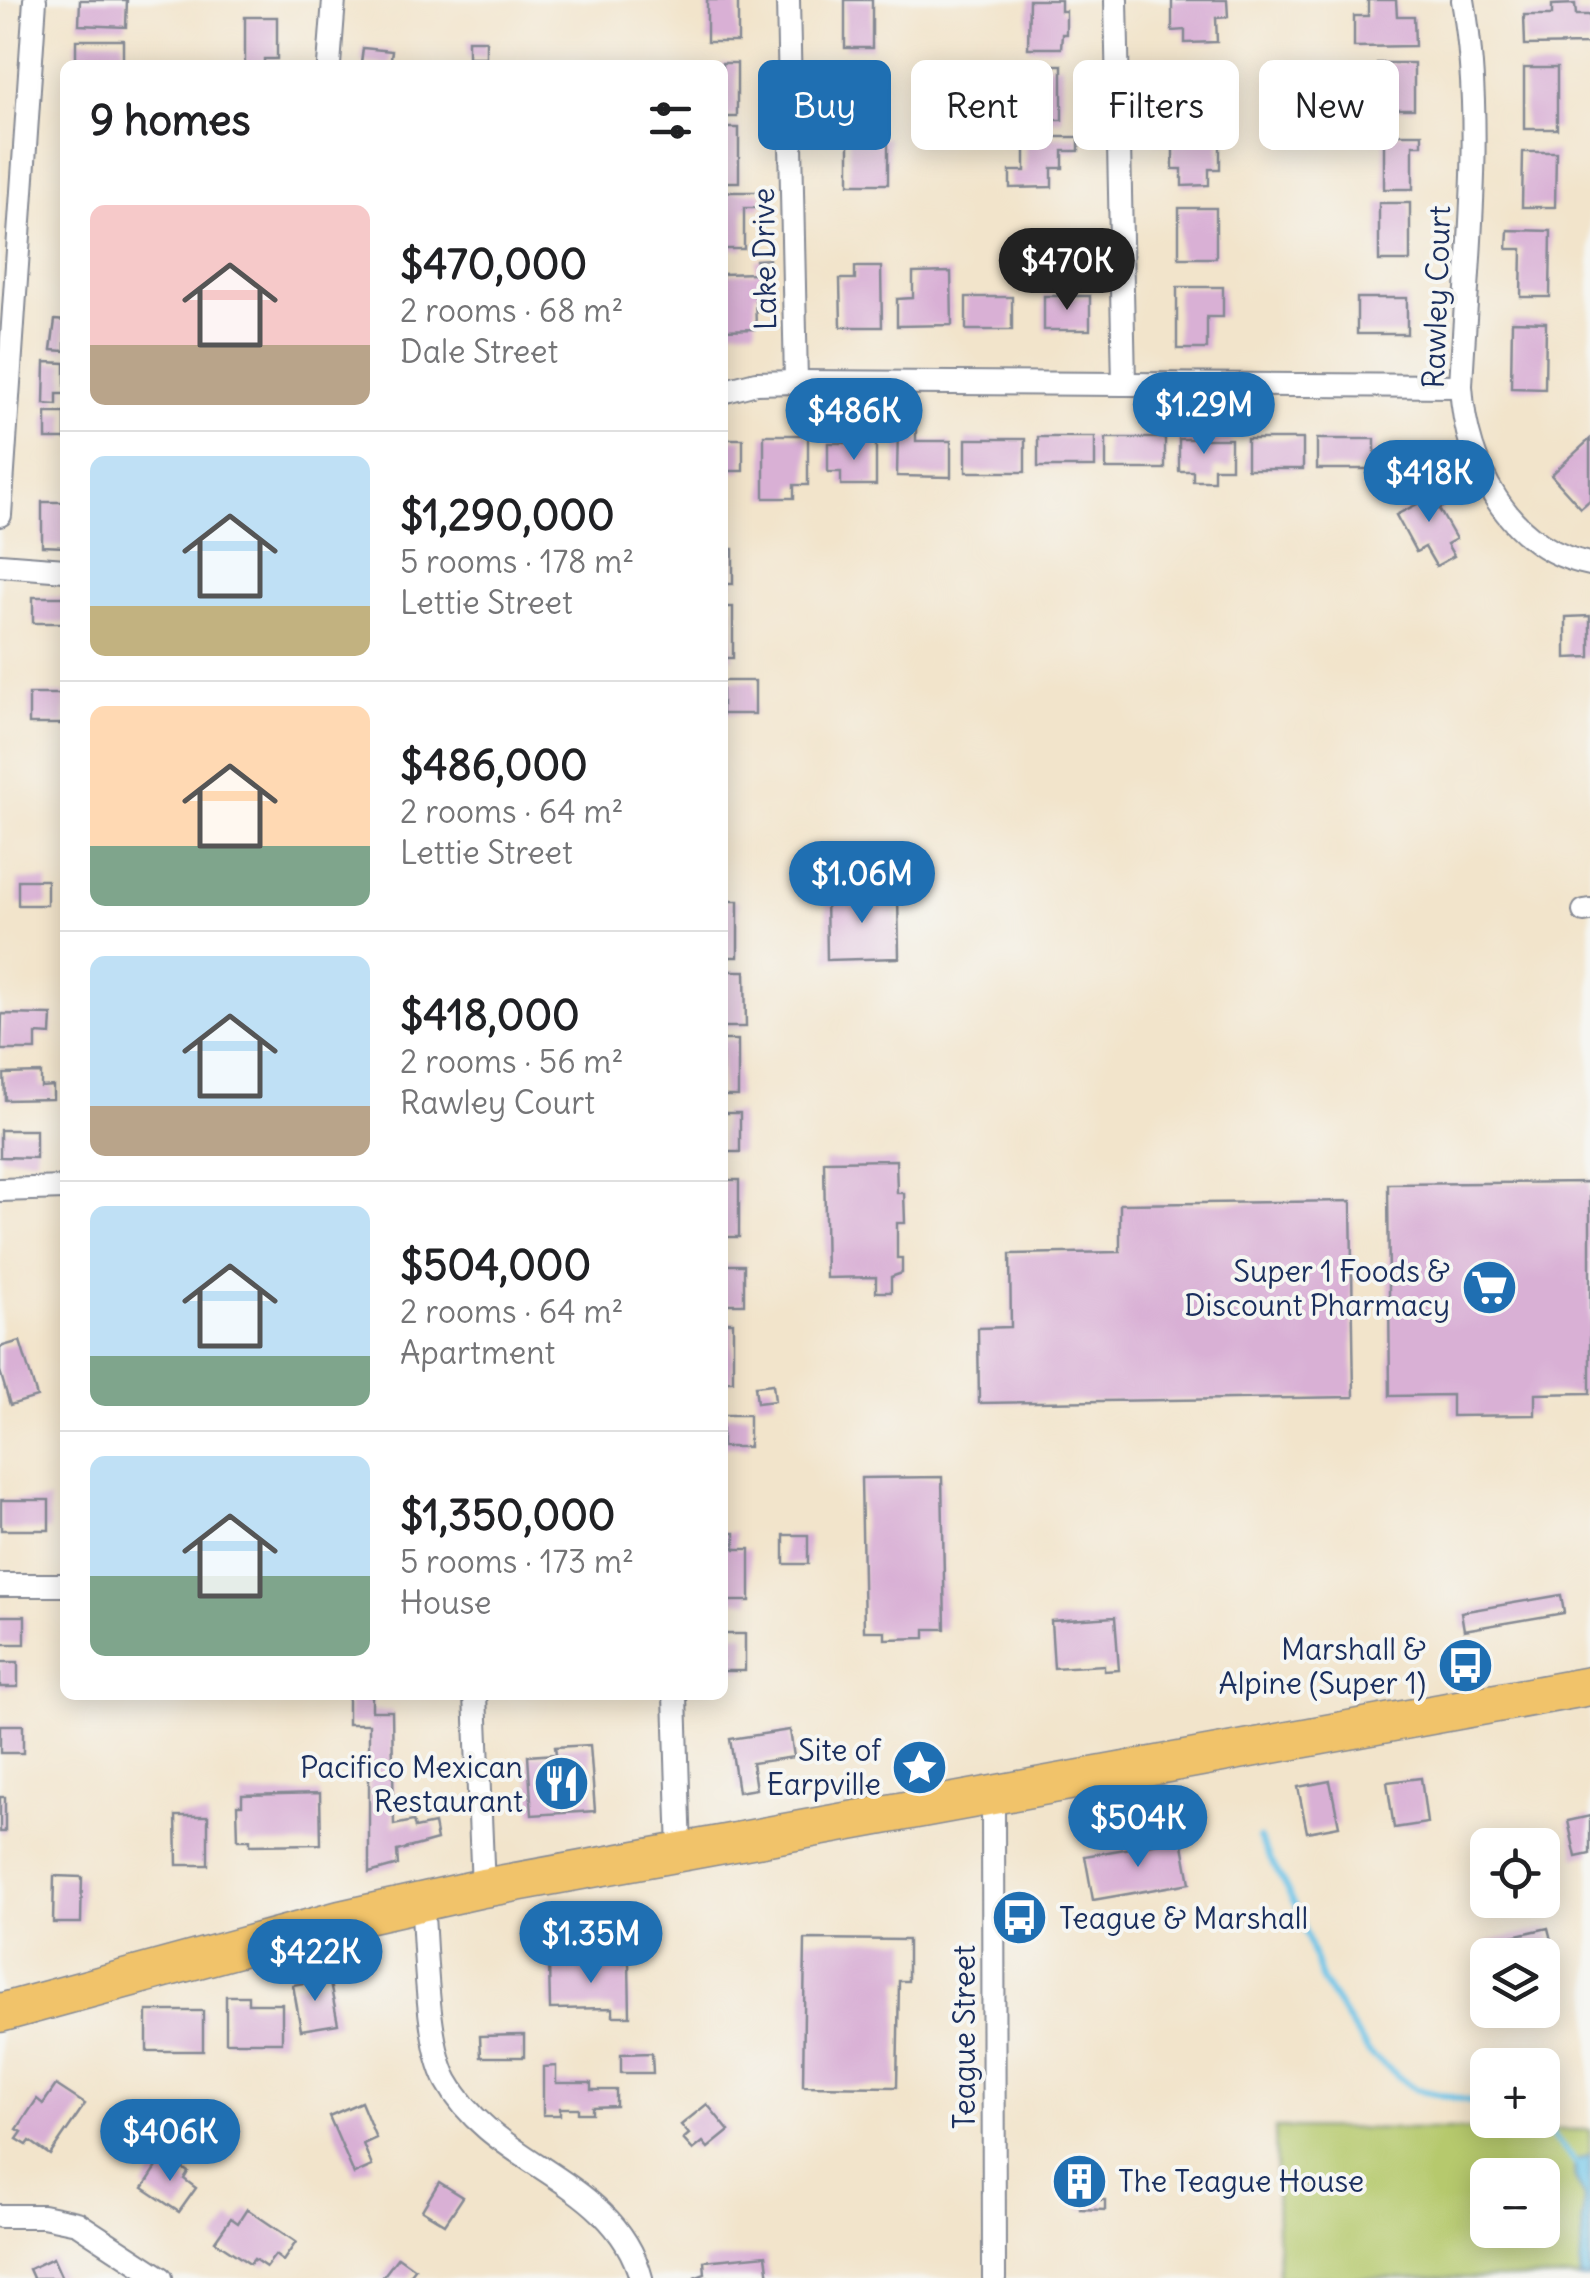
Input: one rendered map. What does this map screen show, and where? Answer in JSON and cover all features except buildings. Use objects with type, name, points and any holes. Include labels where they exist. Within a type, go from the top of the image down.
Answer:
[{"type":"main road","points":[[0,2013],[179,1961],[483,1888],[1590,1686]]},
{"type":"street","points":[[0,515],[35,0]]},
{"type":"street","points":[[329,60],[334,0]]},
{"type":"street","name":"Lake Drive","points":[[788,0],[796,382]]},
{"type":"street","points":[[1116,0],[1124,384]]},
{"type":"street","name":"Rawley Court","points":[[1464,0],[1471,52],[1473,125],[1460,386],[1468,433],[1494,496],[1520,530],[1536,544],[1563,558],[1590,564]]},
{"type":"street","points":[[728,391],[756,384],[796,382],[1460,386]]},
{"type":"street","points":[[0,565],[60,570]]},
{"type":"street","points":[[0,1190],[60,1188]]},
{"type":"street","points":[[0,1585],[60,1585]]},
{"type":"street","points":[[476,1700],[483,1888]]},
{"type":"street","points":[[675,1700],[680,1853]]},
{"type":"street","name":"Teague Street","points":[[993,1797],[994,2278]]},
{"type":"street","points":[[422,1901],[434,2039],[445,2078],[462,2104],[489,2130],[609,2218],[630,2248],[640,2278]]},
{"type":"street","points":[[0,2216],[43,2216],[77,2223],[161,2278]]},
{"type":"green space","points":[[1275,2128],[1470,2129],[1470,2138],[1560,2138],[1560,2130],[1590,2130],[1590,2278],[1278,2278]]},
{"type":"water","points":[[1590,2155],[1590,2278],[1580,2278],[1584,2197],[1575,2178],[1574,2161]]},
{"type":"waterway","points":[[1259,1838],[1298,1910],[1322,1981],[1369,2053],[1415,2089],[1470,2101]]},
{"type":"waterway","points":[[1555,2138],[1577,2165]]},
{"type":"place","name":"Super 1 Foods & Discount Pharmacy","points":[[1489,1288]]},
{"type":"place","name":"Marshall & Alpine (Super 1)","points":[[1465,1666]]},
{"type":"place","name":"Site of Earpville","points":[[920,1767]]},
{"type":"place","name":"Pacifico Mexican Restaurant","points":[[562,1784]]},
{"type":"place","name":"Teague & Marshall","points":[[1020,1918]]},
{"type":"place","name":"The Teague House","points":[[1079,2181]]}]
